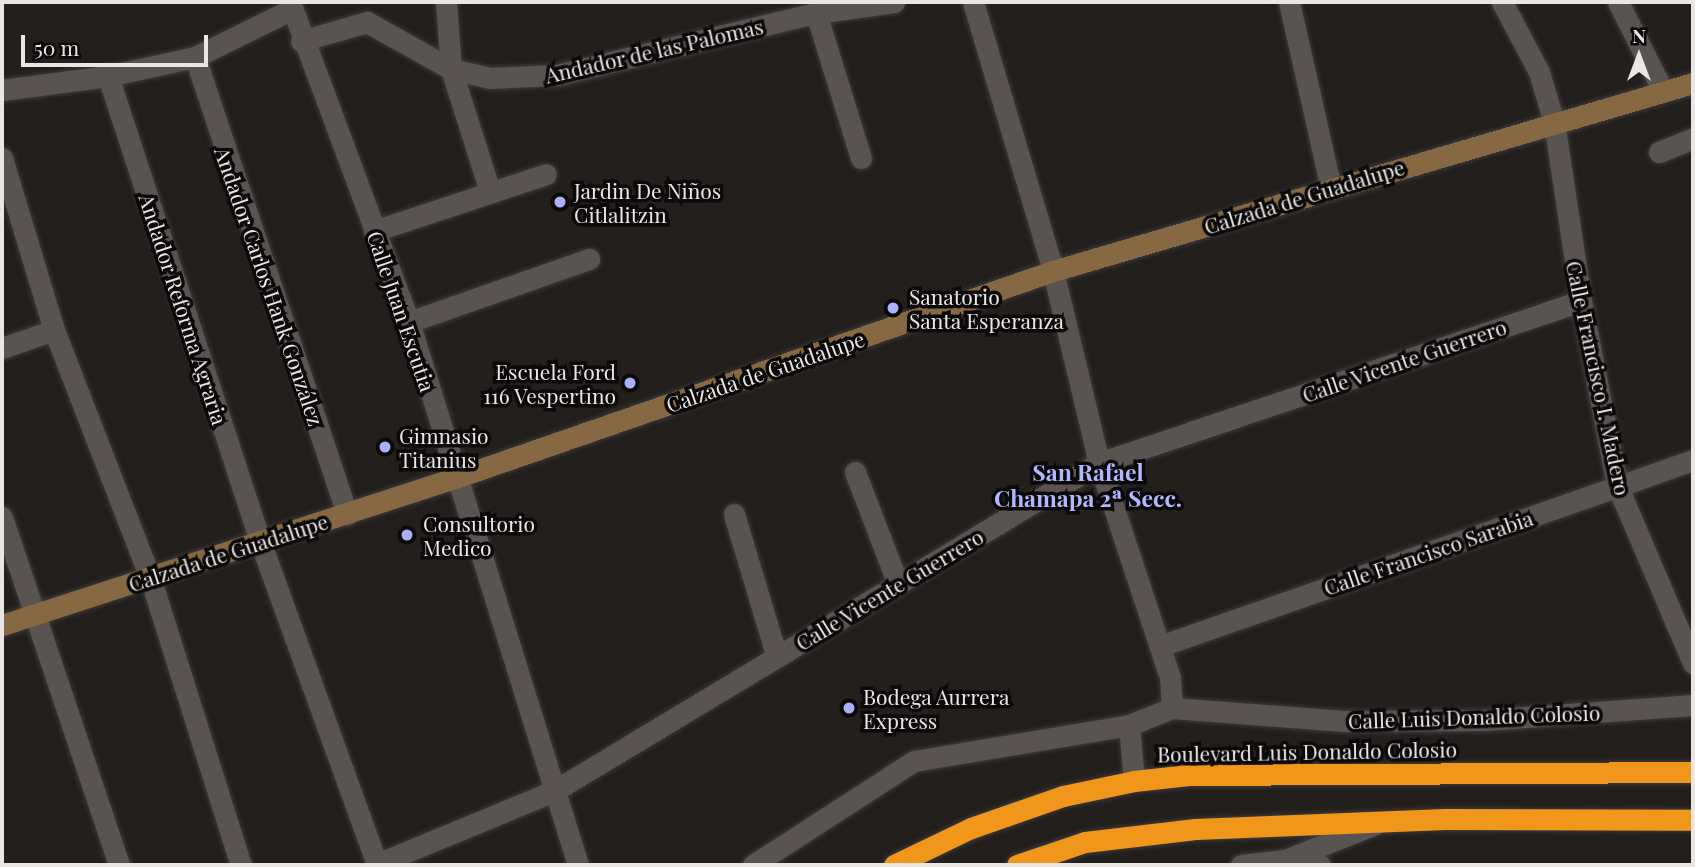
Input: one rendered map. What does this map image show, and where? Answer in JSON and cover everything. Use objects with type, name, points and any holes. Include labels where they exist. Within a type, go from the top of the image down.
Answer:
[{"type":"highway","name":"Boulevard Luis Donaldo Colosio","points":[[894,865],[971,828],[1063,796],[1134,781],[1244,774],[1693,772]]},
{"type":"highway","points":[[1017,865],[1085,842],[1195,829],[1383,821],[1693,820]]},
{"type":"street","points":[[446,2],[451,69],[490,191]]},
{"type":"street","name":"Andador de las Palomas","points":[[301,41],[367,22],[451,69],[489,78],[557,75],[816,13],[894,2]]},
{"type":"street","points":[[753,865],[914,761],[1129,725],[1172,708],[1163,645],[1100,463],[1053,271],[973,2]]},
{"type":"street","points":[[1289,2],[1331,188]]},
{"type":"street","name":"Calle Francisco I. Madero","points":[[1502,2],[1539,72],[1553,122],[1581,301],[1617,485],[1693,663]]},
{"type":"street","points":[[1618,2],[1663,91]]},
{"type":"street","points":[[2,90],[108,76],[195,57],[291,5]]},
{"type":"street","name":"Calle Juan Escutia","points":[[291,5],[301,41],[409,322],[578,865]]},
{"type":"street","points":[[816,13],[861,158]]},
{"type":"street","name":"Andador Carlos Hank González","points":[[195,57],[347,514]]},
{"type":"street","name":"Andador Reforma Agraria","points":[[108,76],[260,541],[376,865]]},
{"type":"street","name":"Calzada de Guadalupe","points":[[2,625],[458,478],[1053,271],[1693,83]]},
{"type":"street","points":[[1659,152],[1693,138]]},
{"type":"street","points":[[2,158],[54,330],[150,577],[242,865]]},
{"type":"street","points":[[374,231],[546,174]]},
{"type":"street","points":[[409,322],[589,259]]},
{"type":"street","name":"Calle Vicente Guerrero","points":[[376,865],[554,791],[1100,463],[1581,301]]},
{"type":"street","points":[[2,348],[54,330]]},
{"type":"street","name":"Calle Francisco Sarabia","points":[[1163,645],[1693,460]]},
{"type":"street","points":[[855,472],[898,584]]},
{"type":"street","points":[[734,514],[778,657]]},
{"type":"street","points":[[2,517],[32,615],[119,865]]},
{"type":"street","name":"Calle Luis Donaldo Colosio","points":[[1172,708],[1345,721],[1484,719],[1693,705]]},
{"type":"street","points":[[1129,725],[1134,781]]},
{"type":"street","points":[[1285,860],[1383,821]]},
{"type":"street","points":[[1241,865],[1285,860],[1320,865]]},
{"type":"place","name":"Jardin De Niños Citlalitzin","points":[[560,202]]},
{"type":"place","name":"Sanatorio Santa Esperanza","points":[[893,308]]},
{"type":"place","name":"Escuela Ford 116 Vespertino","points":[[630,383]]},
{"type":"place","name":"Gimnasio Titanius","points":[[385,447]]},
{"type":"place","name":"Consultorio Medico","points":[[407,535]]},
{"type":"place","name":"Bodega Aurrera Express","points":[[849,708]]},
{"type":"district","name":"San Rafael Chamapa 2ª Secc.","points":[[1088,485]]}]
